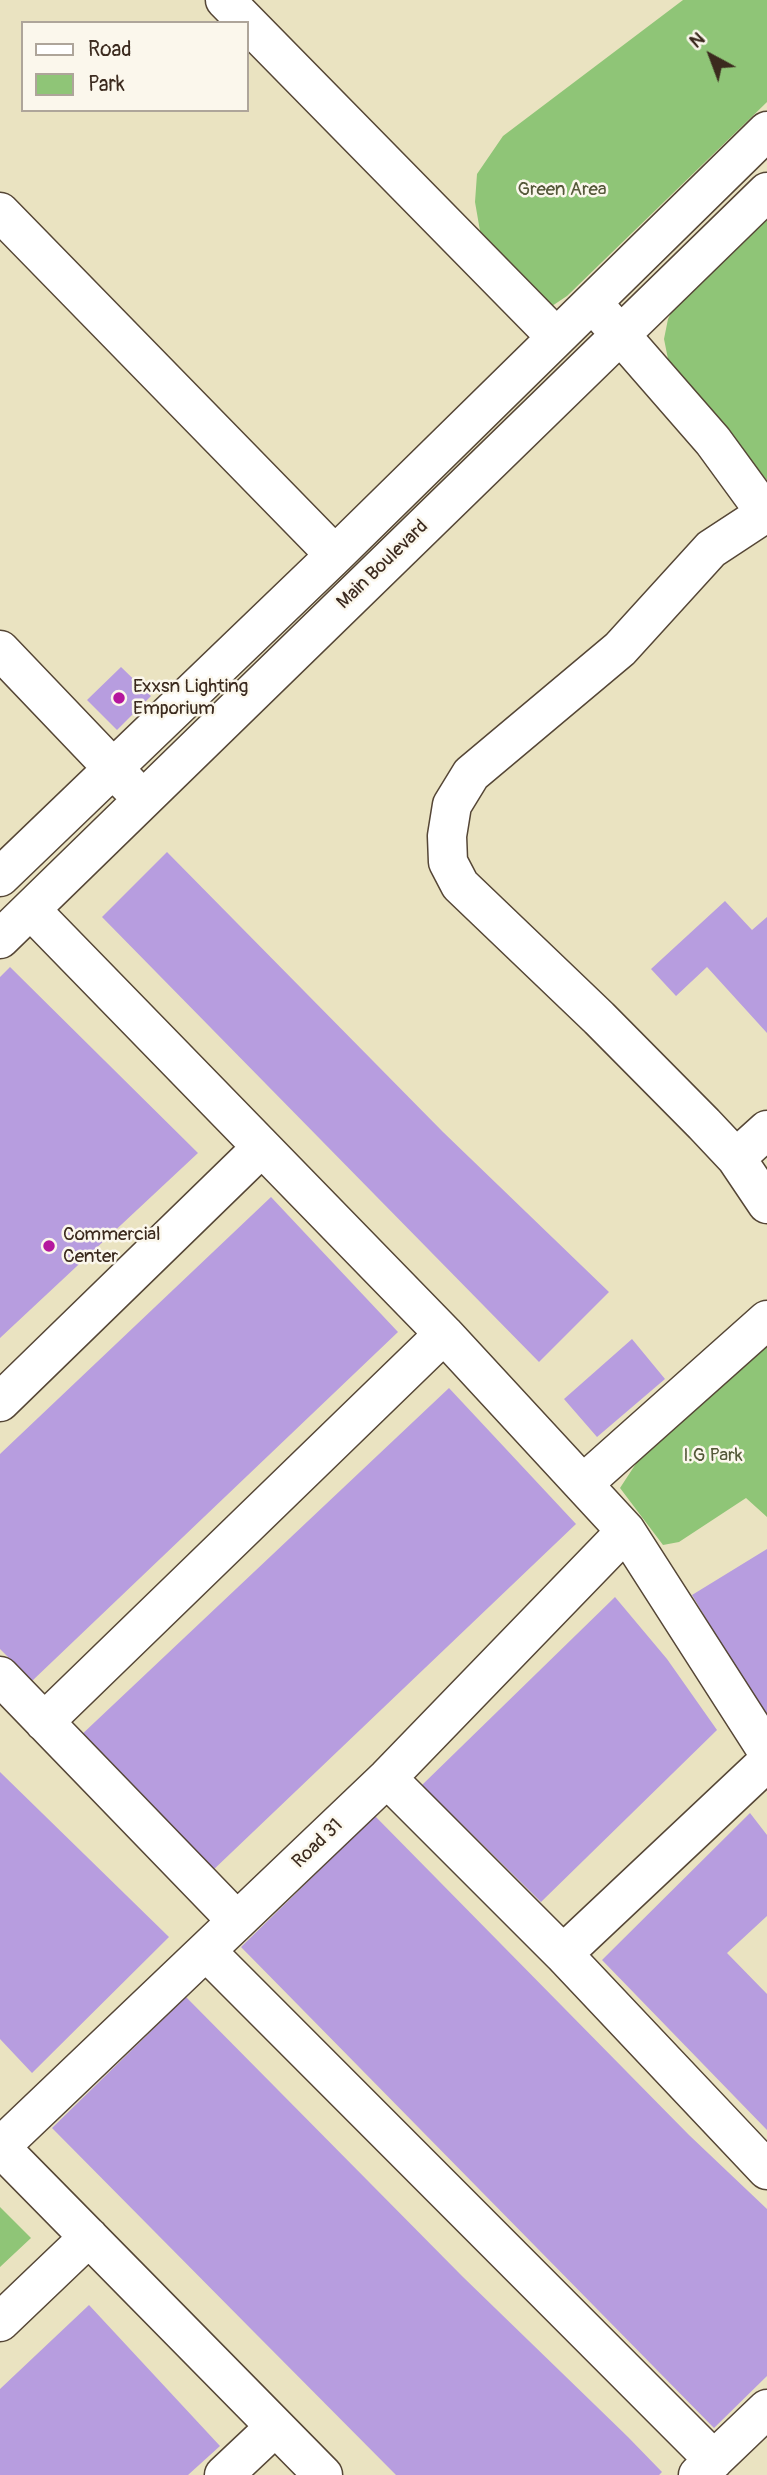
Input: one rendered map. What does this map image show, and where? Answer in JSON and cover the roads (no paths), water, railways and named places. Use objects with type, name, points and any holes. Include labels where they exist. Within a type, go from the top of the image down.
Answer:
[{"type":"street","points":[[225,0],[246,21]]},
{"type":"street","points":[[248,23],[556,337]]},
{"type":"street","points":[[0,877],[335,555],[767,131]]},
{"type":"street","name":"Main Boulevard","points":[[0,939],[767,192]]},
{"type":"street","points":[[0,212],[335,555]]},
{"type":"street","points":[[590,302],[713,441],[766,514],[711,549],[620,649],[471,774],[452,805],[447,836],[448,862],[460,885],[599,1018],[736,1158],[767,1204]]},
{"type":"street","points":[[0,650],[142,800]]},
{"type":"street","points":[[31,910],[260,1149],[444,1334],[584,1483],[626,1531],[767,1751]]},
{"type":"street","points":[[736,1158],[767,1130]]},
{"type":"street","points":[[0,1402],[260,1149]]},
{"type":"street","points":[[584,1483],[767,1320]]},
{"type":"street","points":[[44,1722],[444,1334]]},
{"type":"street","name":"Road 31","points":[[0,2147],[387,1778],[626,1531]]},
{"type":"street","points":[[0,1676],[237,1921]]},
{"type":"street","points":[[564,1954],[767,1762]]},
{"type":"street","points":[[387,1778],[564,1954],[767,2170]]},
{"type":"street","points":[[206,1951],[706,2467],[767,2409]]},
{"type":"street","points":[[0,2147],[323,2475]]},
{"type":"street","points":[[0,2322],[89,2237]]},
{"type":"street","points":[[224,2475],[275,2427]]},
{"type":"place","name":"Exxsn Lighting Emporium","points":[[119,698]]},
{"type":"place","name":"Commercial Center","points":[[49,1246]]},
{"type":"park label","name":"Green Area","points":[[562,190]]},
{"type":"park label","name":"I.G Park","points":[[713,1456]]}]
